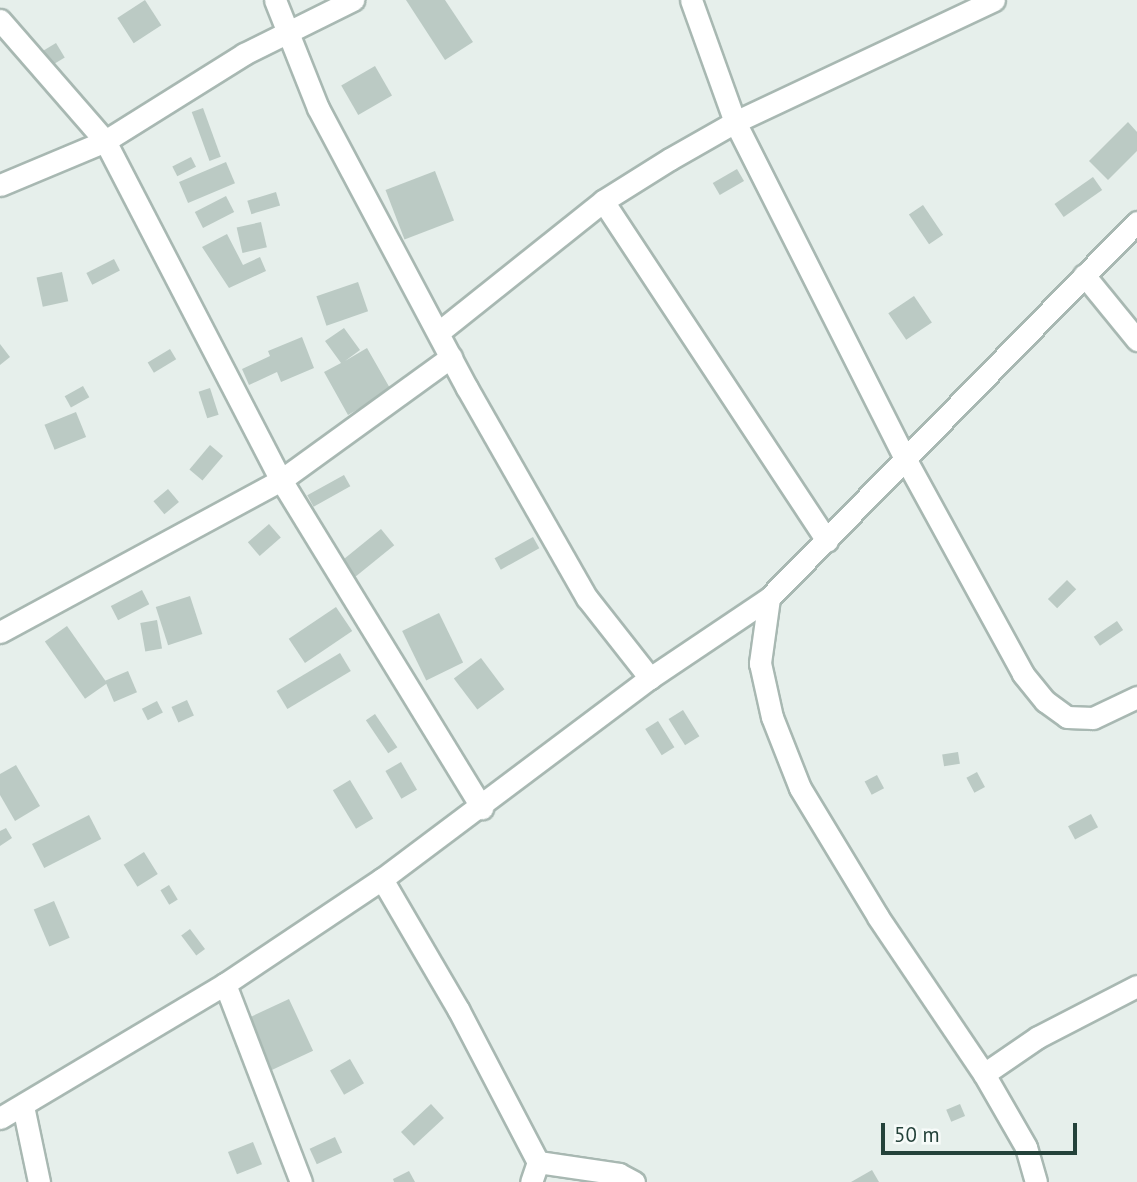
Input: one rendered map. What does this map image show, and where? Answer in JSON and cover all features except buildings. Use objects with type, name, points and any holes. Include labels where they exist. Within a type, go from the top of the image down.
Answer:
[{"type":"street","points":[[275,0],[285,32],[341,152],[451,357],[587,598],[650,678]]},
{"type":"street","points":[[0,185],[105,141],[285,32],[353,0]]},
{"type":"street","points":[[691,0],[735,121],[906,460],[1023,674],[1045,701],[1067,717],[1093,718],[1137,696]]},
{"type":"street","points":[[439,332],[603,201],[735,121],[994,0]]},
{"type":"street","points":[[0,20],[105,141],[281,480],[482,808]]},
{"type":"street","points":[[603,201],[827,541]]},
{"type":"street","points":[[0,1118],[225,984],[383,879],[482,808],[650,678],[769,598],[1137,222]]},
{"type":"street","points":[[1084,275],[1137,340]]},
{"type":"street","points":[[0,632],[281,480],[451,357]]},
{"type":"street","points":[[769,598],[760,663],[772,717],[800,788],[878,917],[984,1074],[1026,1147],[1036,1182]]},
{"type":"street","points":[[383,879],[458,1009],[534,1172],[619,1174],[634,1182]]},
{"type":"street","points":[[225,984],[301,1182]]},
{"type":"street","points":[[984,1074],[1038,1037],[1137,986]]},
{"type":"street","points":[[23,1106],[39,1182]]}]
